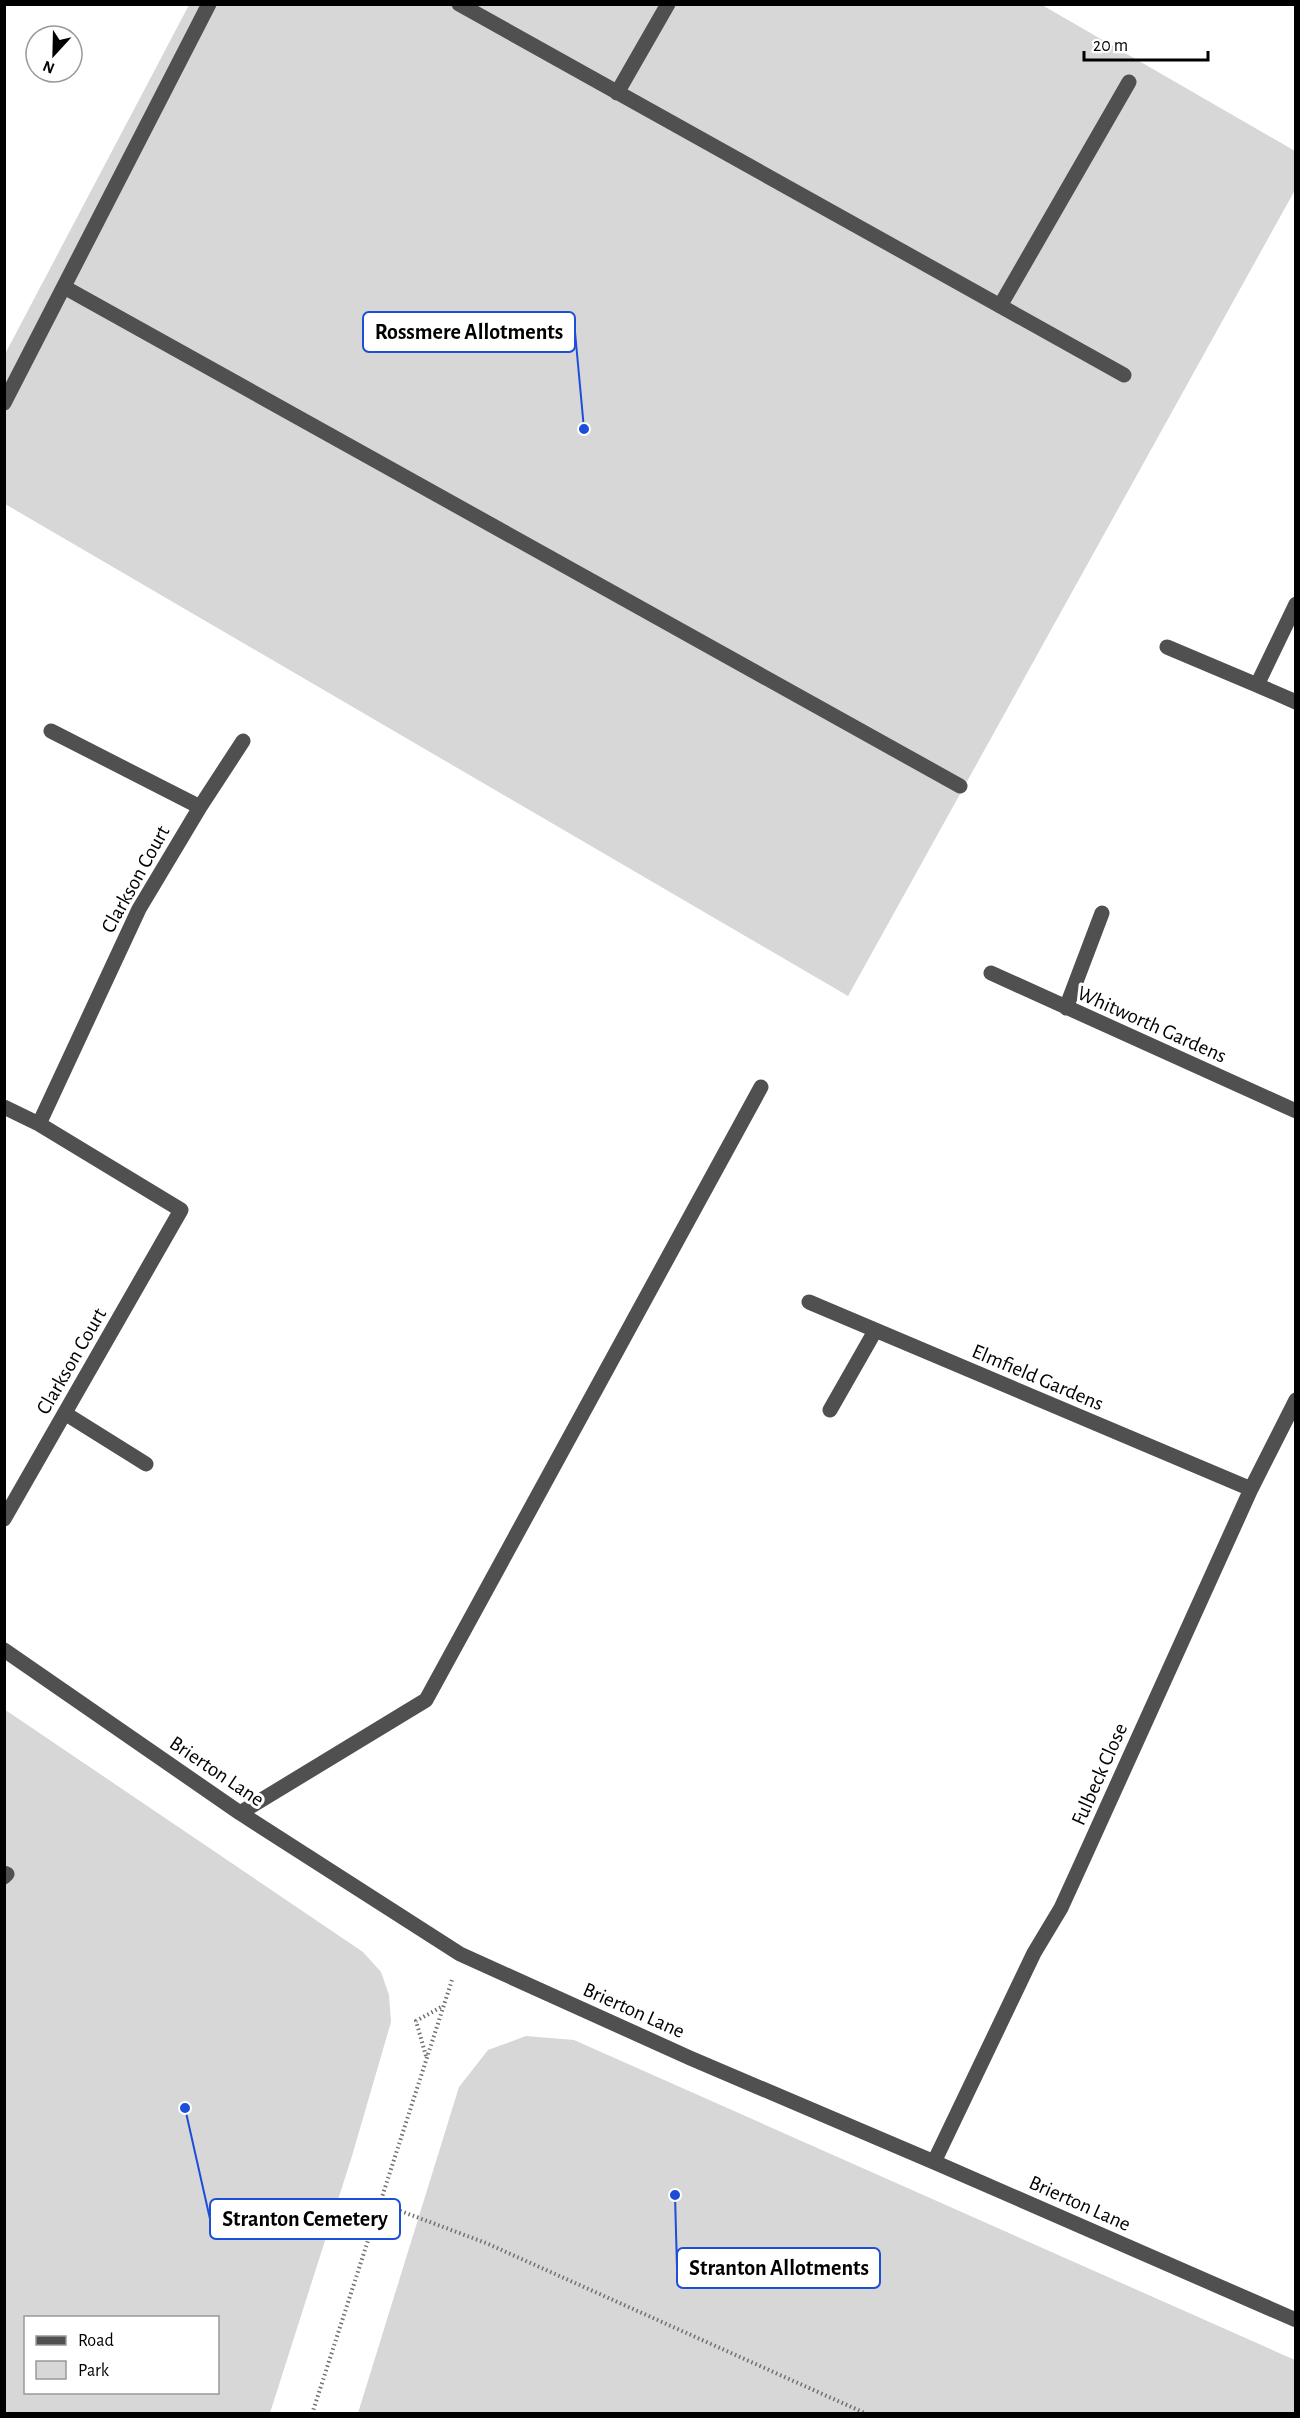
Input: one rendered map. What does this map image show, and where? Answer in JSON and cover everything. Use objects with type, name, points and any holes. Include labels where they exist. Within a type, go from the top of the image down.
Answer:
[{"type":"street","points":[[4,403],[209,4]]},
{"type":"street","points":[[459,4],[1124,375]]},
{"type":"street","points":[[617,93],[668,4]]},
{"type":"street","points":[[1000,306],[1129,82]]},
{"type":"street","points":[[64,287],[960,786]]},
{"type":"street","points":[[1257,685],[1296,604]]},
{"type":"street","points":[[1167,647],[1296,702]]},
{"type":"street","points":[[51,731],[200,807]]},
{"type":"street","name":"Clarkson Court","points":[[39,1124],[139,909],[200,807],[243,741]]},
{"type":"street","points":[[1066,1008],[1102,913]]},
{"type":"street","name":"Whitworth Gardens","points":[[991,973],[1296,1111]]},
{"type":"street","points":[[240,1814],[426,1700],[761,1087]]},
{"type":"street","name":"Clarkson Court","points":[[4,1107],[39,1124],[181,1210],[4,1519]]},
{"type":"street","name":"Elmfield Gardens","points":[[809,1302],[1251,1489]]},
{"type":"street","points":[[830,1410],[875,1331]]},
{"type":"street","name":"Fulbeck Close","points":[[934,2162],[1034,1953],[1061,1908],[1251,1489],[1296,1400]]},
{"type":"street","points":[[66,1414],[146,1464]]},
{"type":"street","name":"Brierton Lane","points":[[4,1650],[240,1814],[460,1954],[690,2058],[1296,2320]]},
{"type":"path","points":[[312,2414],[460,1954]]},
{"type":"path","points":[[426,2058],[416,2020],[443,2005]]},
{"type":"path","points":[[379,2204],[486,2243],[867,2414]]},
{"type":"green space","points":[[189,5],[1042,5],[1295,151],[1295,190],[848,996],[5,504],[5,354]]},
{"type":"green space","points":[[4,1709],[363,1952],[381,1972],[389,1995],[391,2022],[352,2156],[270,2413],[5,2413]]},
{"type":"green space","points":[[526,2036],[574,2040],[1295,2360],[1295,2413],[358,2413],[459,2087],[488,2050]]},
{"type":"place","name":"Rossmere Allotments","points":[[584,429]]},
{"type":"place","name":"Stranton Cemetery","points":[[185,2108]]},
{"type":"place","name":"Stranton Allotments","points":[[675,2195]]}]
